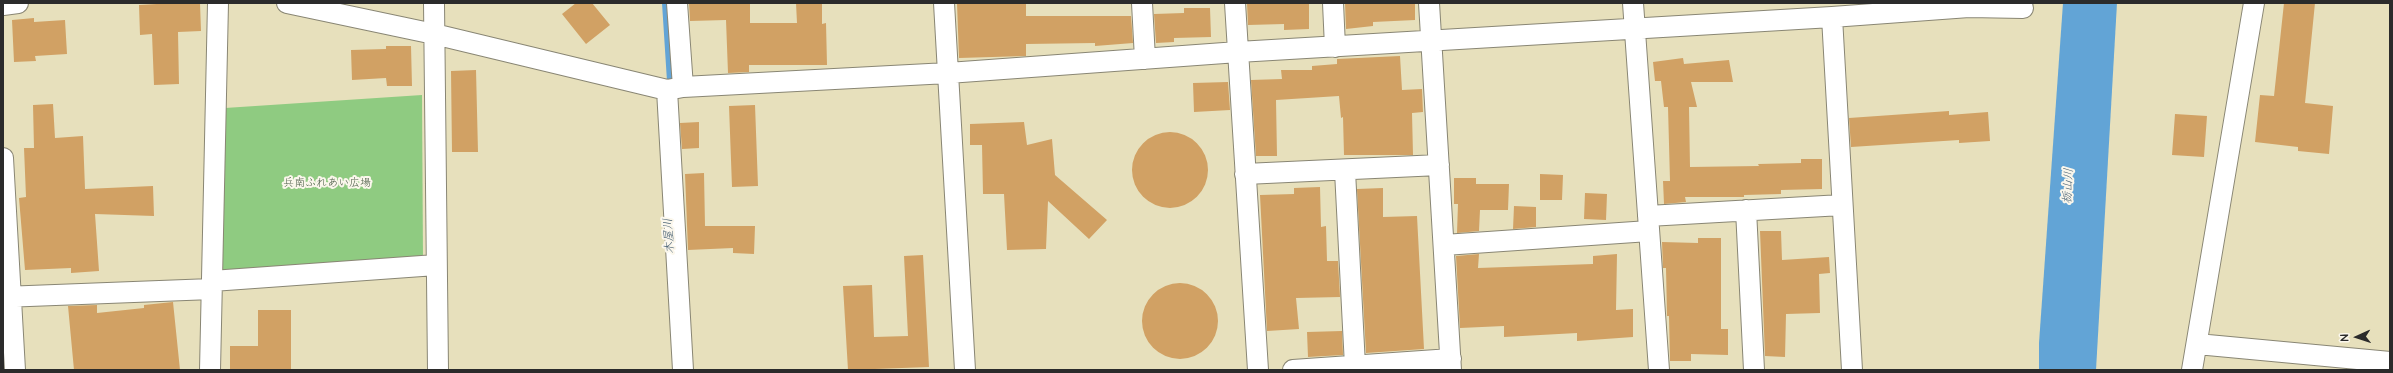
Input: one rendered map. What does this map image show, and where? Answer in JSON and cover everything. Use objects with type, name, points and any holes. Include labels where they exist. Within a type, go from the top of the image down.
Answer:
[{"type":"street","points":[[3,5],[18,3]]},
{"type":"street","points":[[210,370],[218,3]]},
{"type":"street","points":[[287,3],[434,34],[675,89],[948,73],[1238,52],[1635,30],[1832,17],[1970,5],[2023,8]]},
{"type":"street","points":[[434,3],[438,370]]},
{"type":"street","points":[[677,3],[675,89],[683,370]]},
{"type":"street","points":[[944,3],[965,370]]},
{"type":"street","points":[[1142,3],[1145,59]]},
{"type":"street","points":[[1235,3],[1258,370]]},
{"type":"street","points":[[1333,3],[1335,47]]},
{"type":"street","points":[[1294,370],[1355,366],[1451,364],[1430,3]]},
{"type":"street","points":[[1633,3],[1659,370]]},
{"type":"street","points":[[2192,370],[2254,3]]},
{"type":"street","points":[[1832,17],[1852,370]]},
{"type":"street","points":[[3,158],[6,298],[15,370]]},
{"type":"street","points":[[1245,174],[1346,171],[1439,165]]},
{"type":"street","points":[[1346,171],[1355,366]]},
{"type":"street","points":[[1444,245],[1648,224],[1746,210],[1842,205]]},
{"type":"street","points":[[1746,210],[1754,370]]},
{"type":"street","points":[[6,298],[212,285],[436,265]]},
{"type":"street","points":[[2197,344],[2382,364]]},
{"type":"green space","name":"兵南ふれあい広場","points":[[422,95],[423,261],[220,275],[225,108]]},
{"type":"water","name":"栃山川","points":[[2063,3],[2117,3],[2096,370],[2039,370],[2039,343]]},
{"type":"building","points":[[200,3],[201,31],[178,32],[179,84],[154,85],[152,34],[140,35],[139,5]]},
{"type":"building","points":[[576,3],[592,3],[610,25],[586,44],[562,14]]},
{"type":"building","points":[[689,3],[750,3],[750,23],[797,23],[796,3],[822,3],[822,24],[826,23],[827,65],[749,65],[749,72],[728,73],[726,20],[690,21]]},
{"type":"building","points":[[957,3],[1026,3],[1026,16],[1131,16],[1133,43],[1095,46],[1095,43],[1026,44],[1026,56],[959,58]]},
{"type":"building","points":[[1247,3],[1309,3],[1309,29],[1284,30],[1284,24],[1248,25]]},
{"type":"building","points":[[1345,3],[1415,3],[1415,20],[1373,22],[1373,26],[1346,29]]},
{"type":"building","points":[[2284,3],[2315,3],[2305,103],[2333,106],[2329,154],[2298,151],[2298,147],[2255,142],[2260,95],[2274,96]]},
{"type":"building","points":[[1184,8],[1210,8],[1211,37],[1174,38],[1174,42],[1156,43],[1154,14],[1184,13]]},
{"type":"building","points":[[34,18],[34,22],[65,20],[67,54],[35,56],[36,61],[14,62],[12,20]]},
{"type":"building","points":[[386,46],[411,46],[412,86],[387,86],[386,78],[352,80],[351,50],[386,49]]},
{"type":"building","points":[[1400,56],[1402,90],[1422,89],[1423,112],[1412,113],[1413,155],[1344,155],[1343,117],[1341,118],[1339,96],[1276,100],[1277,156],[1256,156],[1251,80],[1282,79],[1281,70],[1312,70],[1312,66],[1337,64],[1337,59]]},
{"type":"building","points":[[1683,58],[1684,64],[1729,60],[1733,82],[1691,82],[1697,107],[1689,107],[1690,167],[1759,166],[1758,164],[1801,163],[1801,159],[1822,159],[1822,189],[1781,190],[1781,194],[1744,195],[1744,197],[1685,197],[1686,202],[1664,204],[1663,181],[1670,181],[1668,107],[1664,107],[1661,81],[1655,81],[1653,62]]},
{"type":"building","points":[[476,70],[478,152],[452,152],[451,71]]},
{"type":"building","points":[[1228,82],[1230,110],[1194,112],[1193,83]]},
{"type":"building","points":[[53,104],[55,138],[83,136],[85,189],[153,186],[154,216],[95,214],[99,271],[71,273],[71,268],[25,270],[19,198],[26,197],[24,148],[34,148],[33,105]]},
{"type":"building","points":[[755,105],[758,186],[732,187],[729,106]]},
{"type":"building","points":[[1949,111],[1949,115],[1988,112],[1990,141],[1959,143],[1959,140],[1851,147],[1849,118]]},
{"type":"building","points":[[2175,114],[2207,116],[2204,157],[2172,155]]},
{"type":"building","points":[[699,122],[699,148],[682,149],[680,123]]},
{"type":"building","points":[[1024,122],[1027,145],[1052,139],[1055,175],[1107,220],[1089,239],[1048,201],[1046,249],[1007,250],[1004,194],[983,194],[982,145],[970,145],[970,124]]},
{"type":"building","points":[[1170,132],[1185,135],[1197,143],[1205,155],[1208,170],[1205,185],[1197,197],[1185,205],[1170,208],[1155,205],[1143,197],[1135,185],[1132,170],[1135,155],[1143,143],[1155,135]]},
{"type":"building","points":[[704,173],[705,226],[755,226],[754,254],[733,253],[733,248],[688,250],[685,174]]},
{"type":"building","points":[[1540,174],[1563,175],[1562,200],[1540,200]]},
{"type":"building","points":[[1454,178],[1476,178],[1476,184],[1509,184],[1508,210],[1480,210],[1479,231],[1457,233],[1458,204],[1454,204]]},
{"type":"building","points":[[1320,187],[1321,227],[1326,226],[1327,261],[1338,261],[1340,297],[1296,298],[1299,329],[1267,331],[1260,195],[1294,194],[1294,188]]},
{"type":"building","points":[[1383,188],[1383,217],[1417,216],[1424,349],[1366,353],[1357,189]]},
{"type":"building","points":[[1585,193],[1607,194],[1606,220],[1584,219]]},
{"type":"building","points":[[1514,206],[1536,207],[1536,227],[1513,229]]},
{"type":"building","points":[[1760,231],[1781,231],[1782,260],[1829,257],[1830,273],[1819,274],[1820,313],[1786,314],[1785,357],[1765,356]]},
{"type":"building","points":[[1698,238],[1721,238],[1721,329],[1728,329],[1728,355],[1691,354],[1691,361],[1670,361],[1666,268],[1663,268],[1662,242],[1698,243]]},
{"type":"building","points":[[1479,254],[1478,268],[1593,264],[1593,256],[1617,254],[1616,310],[1633,309],[1633,337],[1577,341],[1577,333],[1504,337],[1504,326],[1460,328],[1456,256]]},
{"type":"building","points":[[923,255],[929,367],[848,370],[843,286],[872,285],[874,337],[908,336],[904,256]]},
{"type":"building","points":[[1180,283],[1195,286],[1207,294],[1215,306],[1218,321],[1215,336],[1207,348],[1195,356],[1180,359],[1165,356],[1153,348],[1145,336],[1142,321],[1145,306],[1153,294],[1165,286]]},
{"type":"building","points":[[173,302],[180,370],[74,370],[68,306],[97,305],[97,313],[144,308],[144,305]]},
{"type":"building","points":[[258,310],[291,310],[291,370],[230,370],[230,346],[258,346]]},
{"type":"building","points":[[1342,331],[1343,355],[1308,357],[1307,332]]},
{"type":"waterway","name":"木屋川","points":[[665,3],[670,81]]}]
